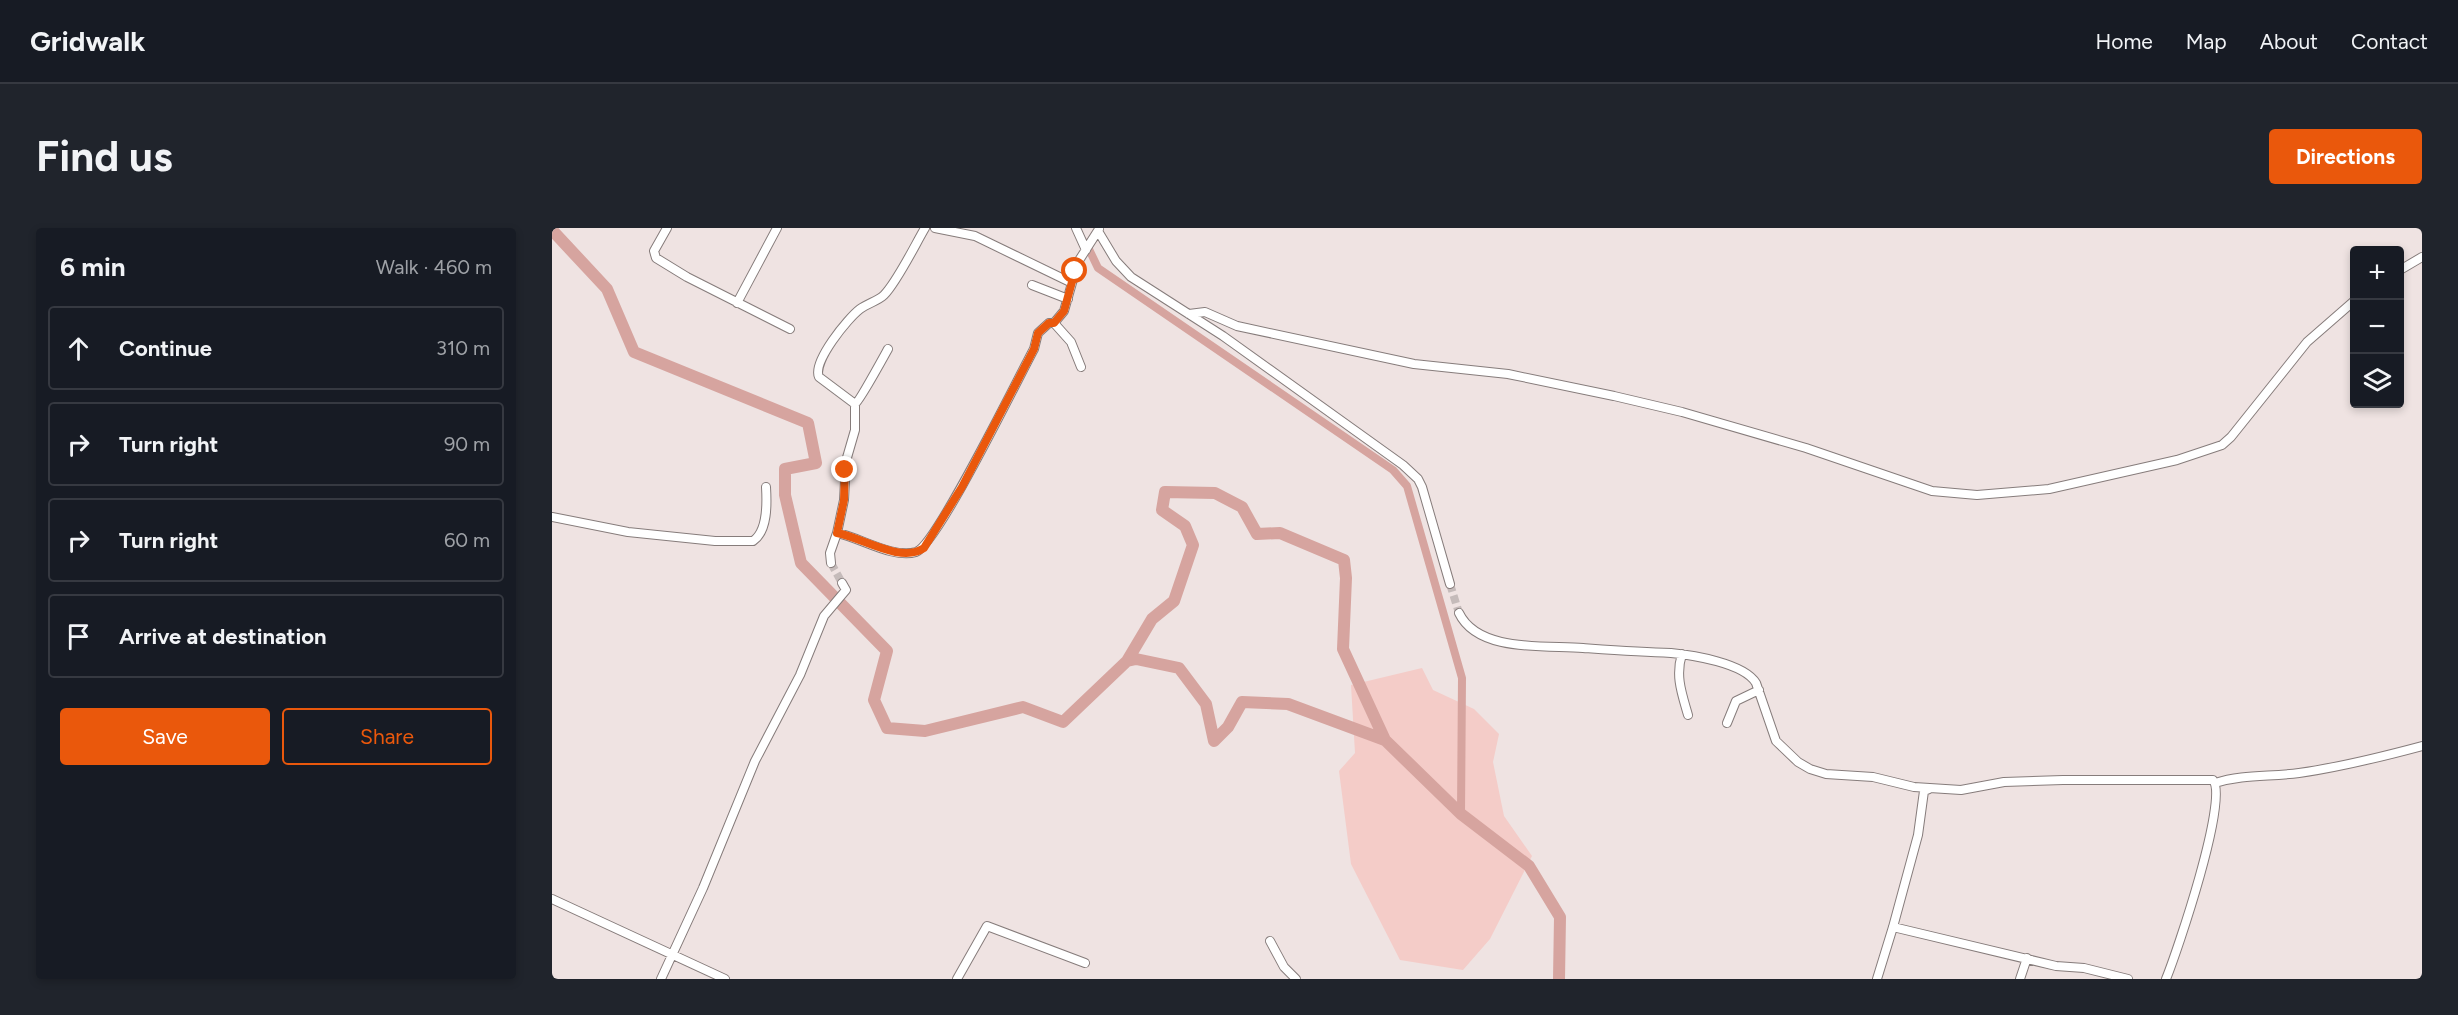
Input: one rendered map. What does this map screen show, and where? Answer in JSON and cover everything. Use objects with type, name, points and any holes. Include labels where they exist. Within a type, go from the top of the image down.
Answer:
[{"type":"street","points":[[667,228],[654,251],[656,258],[737,303],[790,329]]},
{"type":"street","points":[[737,303],[777,228]]},
{"type":"street","points":[[855,404],[819,377],[818,365],[831,341],[855,314],[884,296],[925,228]]},
{"type":"street","points":[[936,228],[984,240],[1072,283]]},
{"type":"street","points":[[1076,228],[1088,248]]},
{"type":"street","points":[[837,533],[895,551],[913,553],[924,548],[962,487],[1034,349],[1038,333],[1049,323],[1054,323],[1064,311],[1078,262],[1098,231],[1122,270],[1189,314],[1403,465],[1418,480],[1450,585]]},
{"type":"street","points":[[2404,268],[2422,257]]},
{"type":"street","points":[[1032,285],[1068,299]]},
{"type":"street","points":[[1189,314],[1205,312],[1237,326],[1413,364],[1508,374],[1614,396],[1682,412],[1806,448],[1932,491],[1977,495],[2058,487],[2176,460],[2222,445],[2231,437],[2307,342],[2350,305]]},
{"type":"street","points":[[1054,323],[1071,342],[1081,367]]},
{"type":"street","points":[[855,404],[859,402],[888,349]]},
{"type":"street","points":[[831,562],[830,553],[844,500],[846,461],[855,430],[855,404]]},
{"type":"street","points":[[552,517],[628,532],[715,541],[753,541],[759,536],[765,518],[766,487]]},
{"type":"street","points":[[661,979],[703,888],[755,761],[800,675],[824,616],[829,607],[846,589],[842,583]]},
{"type":"street","points":[[1459,613],[1463,621],[1473,630],[1514,645],[1682,654],[1718,662],[1741,671],[1753,678],[1776,741],[1784,751],[1810,769],[1826,774],[1873,777],[1929,789],[1961,790],[2004,782],[2209,779],[2215,783],[2216,789],[2210,832],[2191,910],[2166,979]]},
{"type":"street","points":[[1682,654],[1678,666],[1678,678],[1688,715]]},
{"type":"street","points":[[1727,723],[1736,701],[1759,690]]},
{"type":"street","points":[[2215,783],[2235,777],[2295,774],[2358,764],[2422,746]]},
{"type":"street","points":[[1877,979],[1918,835],[1924,791],[1929,789]]},
{"type":"street","points":[[552,899],[725,979]]},
{"type":"street","points":[[957,979],[987,926],[1085,963]]},
{"type":"street","points":[[1893,927],[2056,966],[2084,968],[2128,979]]},
{"type":"street","points":[[1270,940],[1284,967],[1296,979]]},
{"type":"street","points":[[2020,979],[2027,958]]},
{"type":"shaded area","points":[[1422,668],[1433,690],[1474,709],[1499,734],[1493,762],[1504,816],[1532,856],[1490,939],[1463,970],[1400,960],[1351,864],[1339,771],[1355,753],[1351,685]]},
{"type":"waterway","points":[[552,230],[607,289],[634,352],[808,423],[816,463],[785,469],[785,495],[801,563],[887,651],[874,700],[887,728],[925,731],[1023,707],[1063,722],[1127,661],[1136,659],[1179,668],[1206,704],[1214,741],[1228,727],[1242,702],[1288,704],[1385,740],[1461,814],[1529,866],[1560,917],[1559,979]]},
{"type":"waterway","points":[[1086,243],[1098,268],[1393,470],[1407,486],[1462,678],[1461,814]]},
{"type":"waterway","points":[[1127,661],[1152,619],[1174,601],[1193,545],[1185,526],[1162,510],[1165,492],[1215,493],[1242,507],[1257,534],[1280,533],[1344,560],[1346,578],[1343,649],[1385,740]]},
{"type":"tunnel","points":[[831,563],[842,583]]},
{"type":"tunnel","points":[[1450,584],[1459,613]]},
{"type":"route","points":[[845,470],[843,508],[837,533],[895,551],[913,553],[924,548],[962,487],[1034,349],[1038,333],[1049,323],[1054,323],[1064,311],[1075,271]]}]
